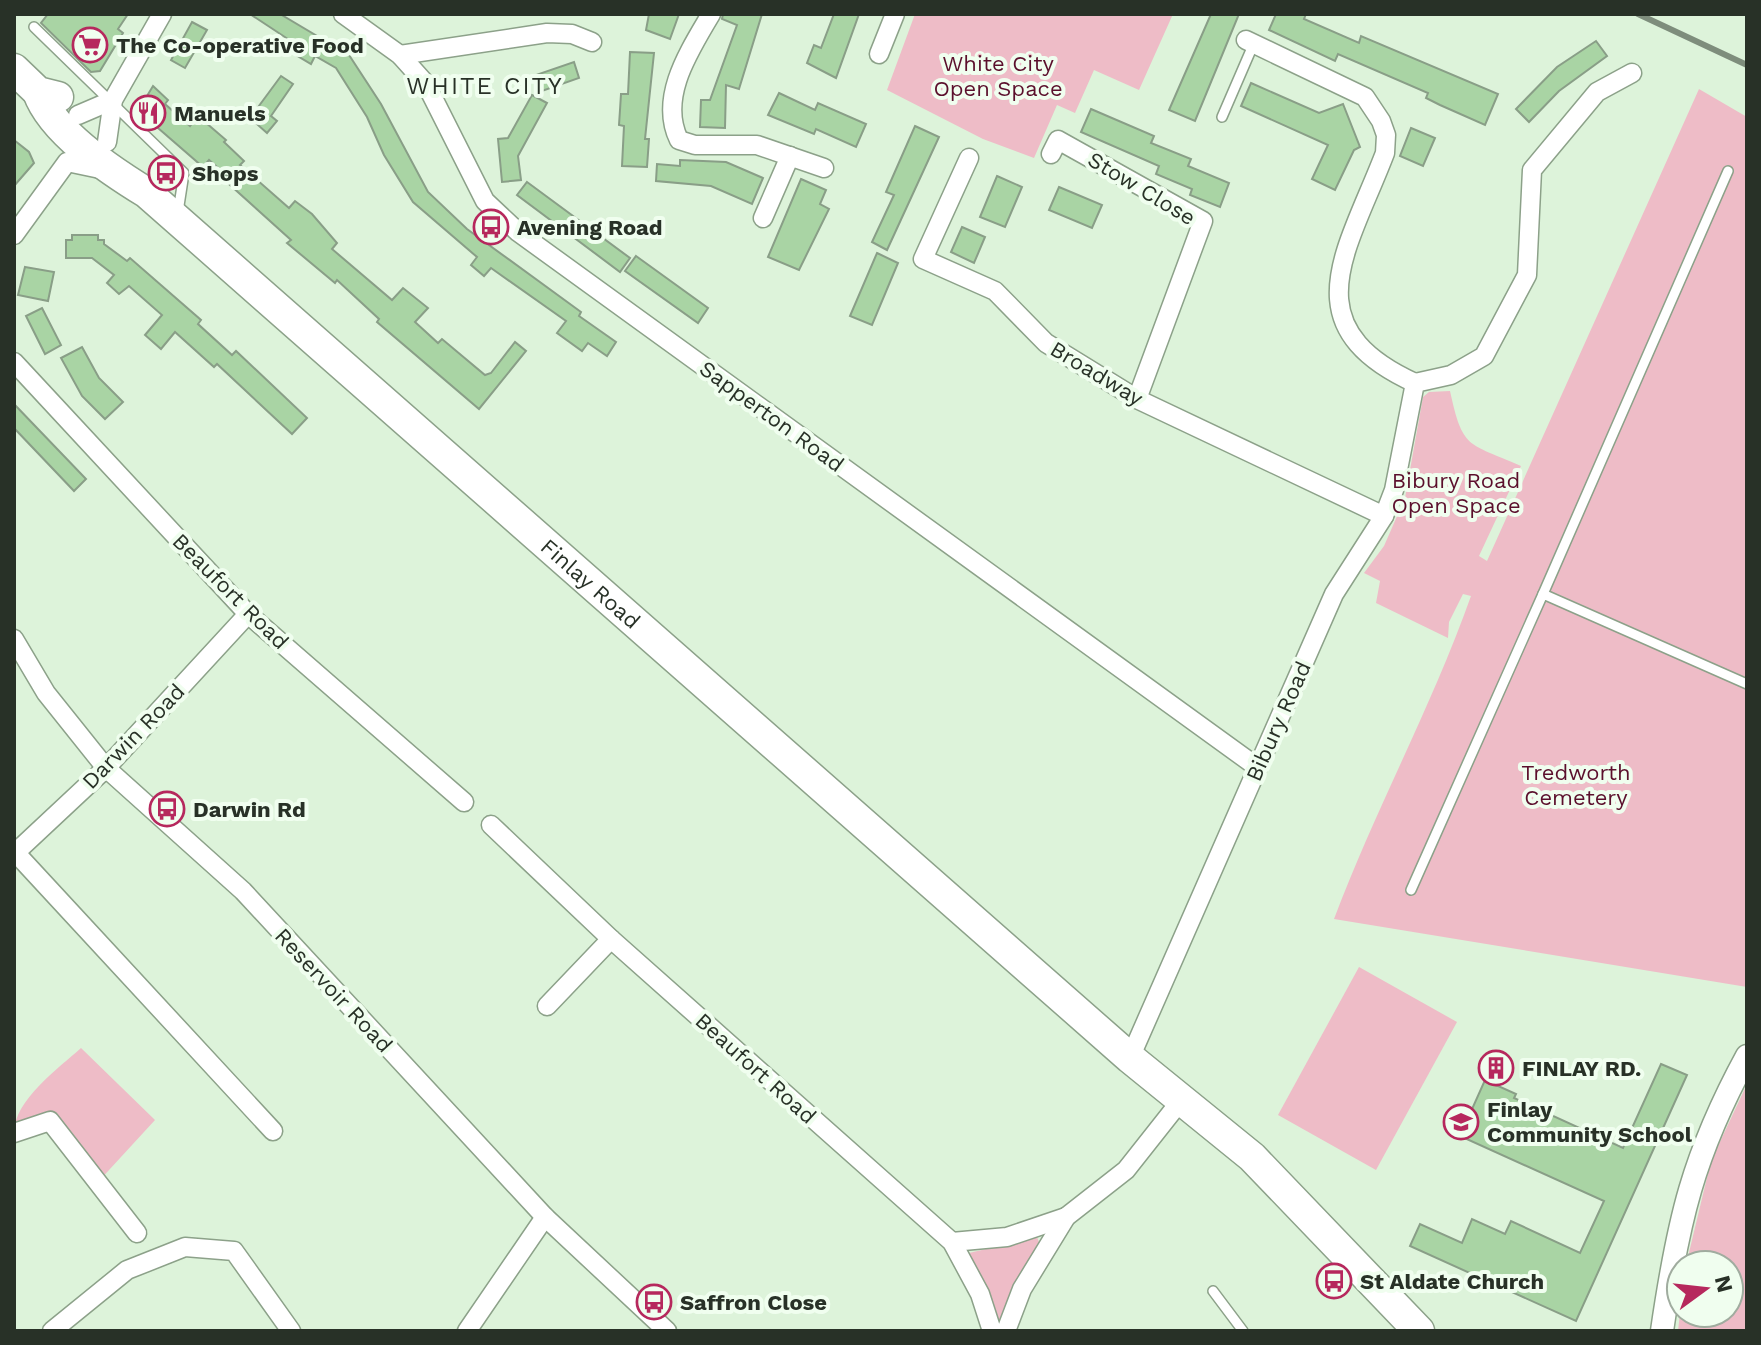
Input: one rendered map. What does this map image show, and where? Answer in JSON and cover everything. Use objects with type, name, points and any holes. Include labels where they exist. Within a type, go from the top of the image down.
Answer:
[{"type":"highway","name":"Finlay Road","points":[[14,69],[42,103],[116,159]]},
{"type":"highway","name":"Finlay Road","points":[[42,103],[56,95],[176,220],[1130,1058]]},
{"type":"highway","points":[[1130,1058],[1175,1108],[1246,1167],[1267,1175]]},
{"type":"highway","points":[[1130,1058],[1252,1157],[1419,1331]]},
{"type":"street","points":[[14,235],[67,162],[116,159],[113,100],[162,14]]},
{"type":"street","name":"Sapperton Road","points":[[343,14],[400,55],[426,84],[485,201],[518,232],[1257,767]]},
{"type":"street","points":[[711,14],[677,77],[671,117],[679,140],[695,145],[757,145],[824,168]]},
{"type":"street","points":[[879,54],[895,14]]},
{"type":"street","points":[[400,55],[547,33],[572,34],[592,42]]},
{"type":"street","points":[[1250,41],[1365,97],[1381,121],[1386,135],[1385,153],[1337,285],[1338,310],[1348,334],[1365,354],[1415,383],[1451,375],[1484,356],[1527,275],[1532,170],[1597,92],[1632,73]]},
{"type":"street","points":[[78,115],[113,100]]},
{"type":"street","name":"Stow Close","points":[[1051,154],[1058,140],[1203,221],[1137,399]]},
{"type":"street","points":[[763,218],[790,156]]},
{"type":"street","name":"Broadway","points":[[969,158],[923,259],[995,291],[1046,343],[1137,399],[1384,516]]},
{"type":"street","name":"Beaufort Road","points":[[14,362],[248,614],[464,802]]},
{"type":"street","name":"Bibury Road","points":[[1130,1058],[1334,594],[1384,516],[1394,490],[1415,383]]},
{"type":"street","name":"Darwin Road","points":[[15,853],[106,768],[248,614]]},
{"type":"street","name":"Reservoir Road","points":[[14,639],[46,693],[106,768],[243,891],[545,1217],[667,1331]]},
{"type":"street","name":"Beaufort Road","points":[[491,825],[611,939],[952,1242],[980,1294],[992,1331]]},
{"type":"street","points":[[15,853],[273,1131]]},
{"type":"street","points":[[547,1006],[611,939]]},
{"type":"street","points":[[1662,1331],[1673,1254],[1698,1157],[1717,1111],[1747,1056]]},
{"type":"street","points":[[952,1242],[1007,1237],[1066,1217],[1126,1170],[1175,1108]]},
{"type":"street","points":[[14,1133],[50,1121],[137,1233]]},
{"type":"street","points":[[467,1331],[545,1217]]},
{"type":"street","points":[[1006,1331],[1022,1289],[1066,1217]]},
{"type":"street","points":[[52,1331],[127,1270],[185,1247],[234,1251],[291,1331]]},
{"type":"lane","points":[[34,27],[113,100],[184,173],[176,220]]},
{"type":"lane","points":[[1222,117],[1250,41]]},
{"type":"lane","points":[[1411,890],[1728,171]]},
{"type":"lane","points":[[1543,594],[1747,684]]},
{"type":"lane","points":[[1213,1291],[1243,1331]]},
{"type":"green space","name":"White City Open Space","points":[[915,14],[1173,14],[1139,90],[1094,70],[1075,113],[1057,105],[1034,158],[983,139],[887,90]]},
{"type":"green space","name":"Tredworth Cemetery","points":[[1699,89],[1747,117],[1747,987],[1334,919],[1439,678],[1471,596],[1463,594],[1449,622],[1448,638],[1376,603],[1380,581],[1364,573],[1384,546],[1405,498],[1423,397],[1429,392],[1450,391],[1459,424],[1470,442],[1521,466],[1479,556],[1487,561]]},
{"type":"green space","points":[[1359,967],[1457,1022],[1376,1170],[1278,1115]]},
{"type":"green space","points":[[81,1048],[155,1120],[98,1182],[50,1121],[14,1133],[21,1109],[29,1097]]},
{"type":"green space","points":[[1747,1084],[1747,1331],[1678,1331],[1745,1329],[1745,1249],[1690,1249],[1711,1161]]},
{"type":"green space","points":[[1037,1237],[1039,1242],[1017,1279],[1002,1319],[997,1320],[969,1253]]},
{"type":"building","name":"The Co-operative Food","points":[[48,14],[128,14],[118,29],[123,33],[100,71],[91,72],[41,23]]},
{"type":"building","points":[[250,14],[280,14],[349,55],[381,104],[428,192],[467,229],[581,312],[579,316],[616,342],[607,356],[588,343],[582,351],[557,333],[566,321],[491,268],[484,276],[471,265],[477,257],[413,202],[384,155],[367,117],[336,68],[315,56],[311,64],[296,55],[300,47]]},
{"type":"building","points":[[649,14],[679,14],[670,39],[646,30]]},
{"type":"building","points":[[723,14],[762,14],[739,89],[726,85],[725,128],[700,127],[701,100],[710,100],[737,25],[722,19]]},
{"type":"building","points":[[834,14],[859,14],[836,78],[807,63],[814,45],[821,48]]},
{"type":"building","points":[[1211,14],[1239,14],[1195,121],[1169,110]]},
{"type":"building","points":[[1276,14],[1306,14],[1304,19],[1359,43],[1361,36],[1498,94],[1485,125],[1426,98],[1428,93],[1338,54],[1335,61],[1269,30]]},
{"type":"building","points":[[192,22],[207,30],[185,68],[171,60]]},
{"type":"building","points":[[1596,41],[1607,56],[1559,91],[1529,122],[1516,109],[1557,67]]},
{"type":"building","points":[[630,52],[654,53],[645,139],[649,139],[647,167],[622,166],[624,126],[619,125],[621,94],[628,94]]},
{"type":"building","points":[[574,62],[579,78],[539,92],[533,76]]},
{"type":"building","points":[[281,76],[293,84],[271,116],[277,121],[267,133],[250,118]]},
{"type":"building","points":[[1251,83],[1319,113],[1343,104],[1360,147],[1354,150],[1335,190],[1312,179],[1328,145],[1241,106]]},
{"type":"building","points":[[153,86],[168,100],[165,104],[190,126],[198,116],[226,140],[224,142],[244,161],[240,165],[289,208],[295,201],[312,214],[337,243],[332,249],[392,300],[403,288],[428,308],[415,322],[438,343],[442,339],[485,375],[491,373],[515,342],[526,351],[479,409],[377,322],[379,319],[337,280],[335,283],[287,243],[291,240],[229,184],[232,180],[209,160],[203,167],[143,115],[141,106]]},
{"type":"building","points":[[779,93],[815,110],[818,103],[866,124],[856,147],[816,129],[814,134],[768,115]]},
{"type":"building","points":[[532,95],[547,103],[518,156],[521,180],[502,182],[498,139],[508,138]]},
{"type":"building","points":[[1091,109],[1154,136],[1151,143],[1191,159],[1188,166],[1229,183],[1220,207],[1190,195],[1192,189],[1156,174],[1159,166],[1081,132]]},
{"type":"building","points":[[915,126],[939,137],[887,250],[872,242],[894,195],[886,192]]},
{"type":"building","points":[[1411,128],[1435,138],[1423,166],[1400,156]]},
{"type":"building","points":[[14,140],[29,152],[34,163],[14,186]]},
{"type":"building","points":[[680,160],[726,162],[763,178],[752,204],[711,186],[656,181],[657,164],[680,166]]},
{"type":"building","points":[[997,176],[1022,187],[1005,227],[980,217]]},
{"type":"building","points":[[801,179],[826,190],[820,204],[829,209],[799,270],[768,257]]},
{"type":"building","points":[[527,182],[630,258],[620,272],[517,195]]},
{"type":"building","points":[[1059,187],[1102,205],[1092,228],[1049,210]]},
{"type":"building","points":[[962,227],[985,237],[974,263],[951,252]]},
{"type":"building","points":[[72,235],[98,235],[98,240],[104,240],[104,244],[127,261],[130,258],[201,320],[198,324],[232,355],[236,351],[307,418],[292,434],[217,364],[214,367],[175,332],[161,349],[145,335],[162,315],[129,286],[119,294],[107,283],[114,275],[92,258],[66,258],[66,240],[72,240]]},
{"type":"building","points":[[877,253],[898,263],[872,325],[850,316]]},
{"type":"building","points":[[636,256],[708,308],[698,323],[625,271]]},
{"type":"building","points":[[25,267],[54,272],[48,301],[18,295]]},
{"type":"building","points":[[42,308],[61,345],[45,354],[26,316]]},
{"type":"building","points":[[82,347],[99,378],[123,402],[105,419],[82,396],[61,358]]},
{"type":"building","points":[[14,404],[86,479],[74,491],[14,428]]},
{"type":"building","points":[[1661,1064],[1687,1075],[1576,1321],[1410,1246],[1420,1224],[1462,1243],[1472,1219],[1505,1234],[1511,1221],[1580,1253],[1604,1201],[1460,1136],[1485,1080],[1516,1094],[1514,1098],[1623,1148]]},
{"type":"railway","points":[[1638,14],[1747,65]]},
{"type":"place","name":"The Co-operative Food","points":[[90,45]]},
{"type":"place","name":"Manuels","points":[[148,113]]},
{"type":"place","name":"Shops","points":[[166,173]]},
{"type":"place","name":"Avening Road","points":[[491,227]]},
{"type":"place","name":"Darwin Rd","points":[[167,809]]},
{"type":"place","name":"FINLAY RD.","points":[[1496,1068]]},
{"type":"place","name":"Finlay Community School","points":[[1461,1122]]},
{"type":"place","name":"St Aldate Church","points":[[1334,1281]]},
{"type":"place","name":"Saffron Close","points":[[654,1302]]},
{"type":"district","name":"WHITE CITY","points":[[485,86]]},
{"type":"park label","name":"Bibury Road Open Space","points":[[1456,492]]}]
